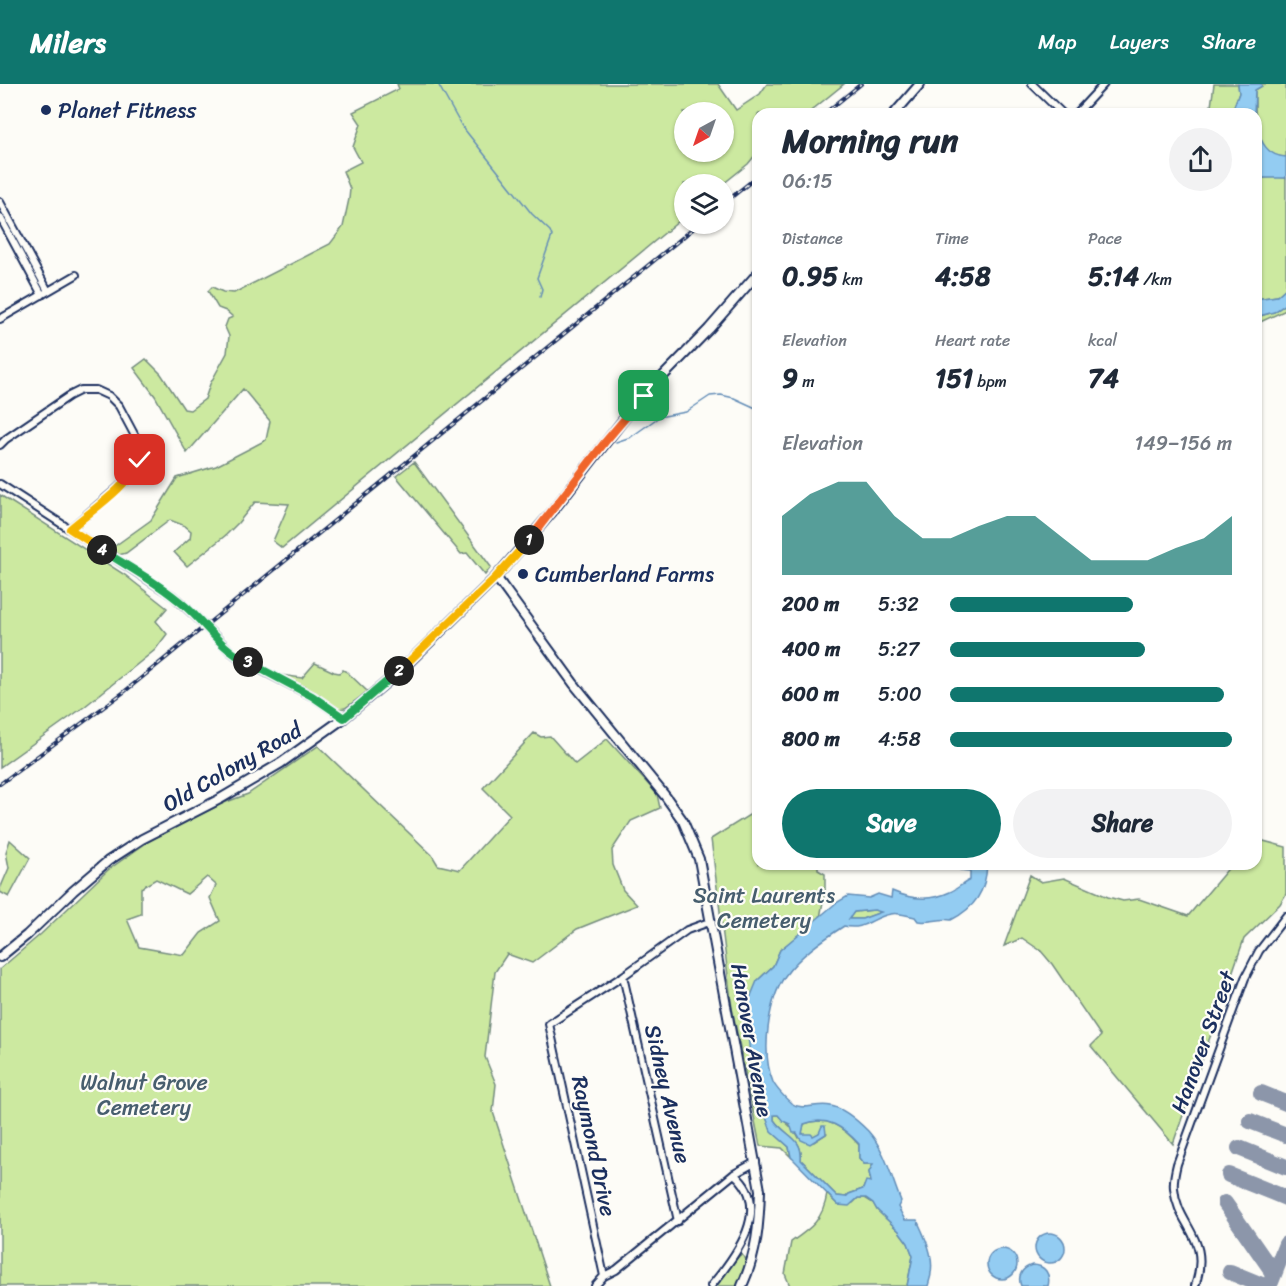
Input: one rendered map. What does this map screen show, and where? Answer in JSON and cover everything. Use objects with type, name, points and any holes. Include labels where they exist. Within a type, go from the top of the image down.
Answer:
[{"type":"main road","points":[[899,108],[921,84]]},
{"type":"main road","name":"Old Colony Road","points":[[0,957],[91,875],[124,850],[260,776],[344,718],[415,657],[496,577],[553,510],[621,421],[709,329],[752,280]]},
{"type":"main road","name":"Hanover Avenue","points":[[496,577],[574,684],[660,789],[683,821],[699,859],[760,1190],[759,1230],[748,1273],[742,1286]]},
{"type":"street","points":[[1032,84],[1057,108]]},
{"type":"street","points":[[1082,108],[1104,84]]},
{"type":"street","points":[[0,204],[29,264]]},
{"type":"street","points":[[0,217],[45,293]]},
{"type":"street","points":[[0,320],[76,275]]},
{"type":"street","points":[[0,445],[6,438],[81,390],[96,390],[109,396],[119,406],[135,436],[140,460],[131,477],[70,529]]},
{"type":"street","points":[[0,484],[173,596],[194,614],[219,641],[243,660],[312,696],[344,718]]},
{"type":"street","name":"Hanover Street","points":[[1195,1286],[1200,1268],[1199,1250],[1174,1189],[1177,1164],[1245,978],[1259,951],[1286,916]]},
{"type":"street","points":[[623,976],[687,930],[712,921]]},
{"type":"street","name":"Raymond Drive","points":[[604,1276],[549,1024],[623,976]]},
{"type":"street","name":"Sidney Avenue","points":[[623,976],[678,1221]]},
{"type":"street","points":[[595,1286],[604,1276],[616,1270],[734,1174],[756,1162]]},
{"type":"street","points":[[711,1286],[737,1255],[745,1238],[749,1220],[751,1204],[743,1181],[734,1174]]},
{"type":"green space","points":[[397,84],[718,84],[730,102],[674,102],[674,162],[734,162],[734,107],[736,110],[760,94],[767,84],[844,84],[814,108],[752,108],[752,159],[748,164],[734,175],[674,174],[674,225],[282,548],[273,541],[289,504],[255,502],[226,535],[187,566],[174,552],[190,538],[191,531],[170,520],[126,553],[119,555],[112,548],[151,520],[177,478],[216,466],[266,440],[270,421],[243,389],[187,453],[155,396],[134,368],[146,359],[161,374],[184,409],[190,410],[205,399],[210,384],[227,353],[229,336],[225,327],[228,319],[233,317],[218,308],[208,291],[212,287],[223,292],[234,293],[330,244],[343,227],[349,199],[350,189],[343,171],[361,162],[353,147],[361,124],[353,112],[399,89]]},
{"type":"green space","points":[[1214,84],[1238,84],[1239,93],[1233,108],[1211,108]]},
{"type":"green space","points":[[1261,84],[1286,84],[1286,157],[1275,155],[1262,142],[1262,108],[1255,108],[1255,90],[1262,86]]},
{"type":"green space","points":[[1262,178],[1286,178],[1286,288],[1277,296],[1262,298]]},
{"type":"green space","points":[[1286,304],[1286,310],[1262,321],[1262,315],[1274,312]]},
{"type":"green space","points":[[414,462],[491,567],[485,575],[467,553],[461,554],[396,476]]},
{"type":"green space","points":[[0,495],[125,575],[167,608],[156,621],[167,634],[155,650],[84,707],[0,767]]},
{"type":"green space","points":[[315,663],[334,672],[339,673],[343,670],[347,672],[368,692],[345,708],[339,709],[280,675],[302,678]]},
{"type":"green space","name":"Walnut Grove Cemetery","points":[[534,733],[541,737],[550,736],[575,764],[607,739],[657,794],[660,808],[631,821],[612,850],[613,865],[623,890],[637,905],[577,929],[532,963],[507,954],[495,972],[485,1057],[496,1084],[493,1112],[550,1286],[0,1286],[0,969],[41,934],[108,870],[149,841],[221,804],[248,794],[318,746],[432,855],[438,865],[460,870],[510,815],[483,788]],"holes":[[[207,877],[216,885],[210,898],[220,921],[201,933],[184,955],[139,947],[127,919],[141,914],[141,888],[156,879],[187,894]]]},
{"type":"green space","name":"Saint Laurents Cemetery","points":[[752,813],[752,870],[818,870],[825,874],[825,891],[820,918],[780,950],[773,966],[757,981],[749,1055],[753,1080],[771,1130],[789,1147],[791,1157],[782,1148],[760,1146],[732,1008],[711,839]]},
{"type":"green space","points":[[10,840],[30,858],[9,897],[0,892],[0,889],[9,868],[6,852]]},
{"type":"green space","points":[[1262,841],[1286,847],[1286,894],[1280,904],[1244,939],[1173,1144],[1091,1046],[1101,1036],[1041,951],[1022,938],[1004,946],[1030,875],[1041,882],[1064,878],[1108,897],[1123,901],[1139,899],[1188,916],[1227,870],[1262,870]]},
{"type":"green space","points":[[874,910],[882,912],[862,919],[848,919],[854,912]]},
{"type":"green space","points":[[774,1115],[778,1115],[799,1138],[814,1142],[826,1134],[804,1135],[802,1132],[804,1124],[820,1121],[841,1128],[859,1145],[859,1158],[864,1164],[873,1164],[869,1172],[871,1182],[863,1189],[846,1197],[837,1196],[801,1160],[799,1146],[774,1120]]},
{"type":"green space","points":[[827,1194],[838,1205],[853,1203],[858,1198],[865,1198],[873,1203],[877,1210],[899,1231],[908,1243],[913,1256],[907,1286],[790,1286],[785,1274],[791,1242],[819,1217]]},
{"type":"green space","points":[[741,1254],[747,1260],[737,1286],[712,1286]]},
{"type":"water","points":[[1238,84],[1261,84],[1262,86],[1255,90],[1254,108],[1233,108],[1239,93]]},
{"type":"water","points":[[1262,140],[1269,151],[1286,157],[1286,178],[1263,178]]},
{"type":"water","points":[[1286,288],[1286,304],[1274,312],[1262,315],[1262,298],[1277,296]]},
{"type":"water","points":[[960,870],[986,870],[978,898],[967,910],[951,920],[918,921],[915,917],[894,914],[858,927],[844,926],[820,942],[785,976],[774,999],[768,1027],[769,1070],[773,1082],[783,1096],[800,1107],[826,1105],[841,1109],[864,1127],[879,1147],[888,1164],[901,1201],[898,1207],[905,1220],[917,1220],[930,1252],[932,1268],[928,1286],[907,1286],[913,1256],[908,1243],[899,1231],[866,1198],[858,1198],[849,1206],[838,1205],[791,1157],[789,1147],[771,1131],[753,1080],[745,1010],[757,981],[773,966],[780,950],[836,903],[848,896],[869,898],[878,894],[891,898],[892,891],[906,896],[935,897],[953,891],[970,880],[970,871]],"holes":[[[874,910],[881,912],[862,919],[849,919],[854,912]],[[774,1115],[778,1115],[790,1124],[793,1133],[797,1133],[801,1140],[810,1144],[826,1134],[825,1126],[822,1126],[819,1133],[813,1136],[802,1134],[804,1124],[827,1122],[847,1132],[859,1144],[859,1158],[864,1164],[873,1164],[869,1172],[871,1182],[866,1181],[863,1189],[846,1197],[837,1196],[801,1160],[799,1146],[774,1120]]]},
{"type":"water","points":[[1050,1233],[1056,1234],[1064,1242],[1064,1254],[1056,1262],[1050,1263],[1044,1262],[1036,1254],[1035,1248],[1036,1242],[1044,1234]]},
{"type":"water","points":[[1002,1249],[1008,1250],[1016,1258],[1016,1270],[1008,1278],[1002,1279],[996,1278],[988,1270],[987,1264],[988,1258],[996,1250]]},
{"type":"water","points":[[1032,1265],[1044,1268],[1049,1278],[1048,1286],[1021,1286],[1021,1273]]},
{"type":"waterway","points":[[438,84],[461,125],[532,214],[550,231],[552,236],[537,278],[542,289],[540,297]]},
{"type":"waterway","points":[[616,442],[631,437],[659,417],[686,412],[710,396],[721,395],[734,398],[752,406]]},
{"type":"taxiway","points":[[1261,1093],[1286,1103]]},
{"type":"taxiway","points":[[1250,1121],[1286,1135]]},
{"type":"taxiway","points":[[1239,1148],[1286,1167]]},
{"type":"taxiway","points":[[1229,1175],[1286,1198]]},
{"type":"taxiway","points":[[1225,1203],[1270,1268],[1273,1277]]},
{"type":"taxiway","points":[[1271,1282],[1286,1244]]},
{"type":"taxiway","points":[[1230,1272],[1264,1286]]},
{"type":"railway","points":[[831,108],[861,84]]},
{"type":"railway","points":[[734,195],[752,181]]},
{"type":"railway","points":[[0,784],[124,692],[687,234]]},
{"type":"place","name":"Planet Fitness","points":[[46,110]]},
{"type":"place","name":"Cumberland Farms","points":[[523,574]]},
{"type":"route","points":[[140,460],[135,472],[126,481],[70,529],[173,596],[194,614],[209,632],[243,660],[312,696],[344,718],[407,664],[496,577],[535,533],[621,421],[644,396]]}]
